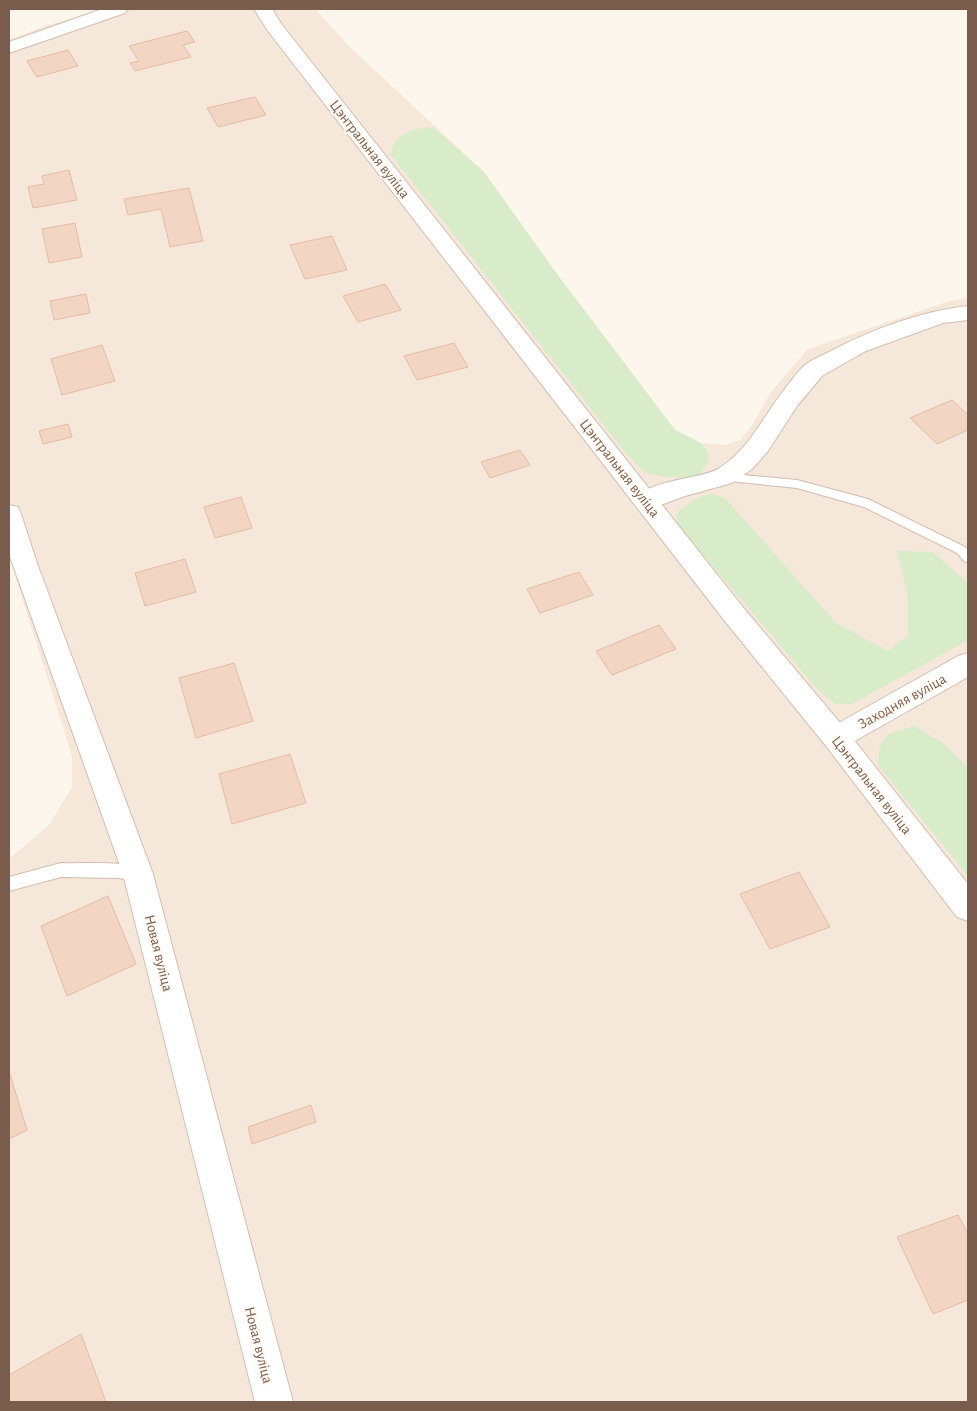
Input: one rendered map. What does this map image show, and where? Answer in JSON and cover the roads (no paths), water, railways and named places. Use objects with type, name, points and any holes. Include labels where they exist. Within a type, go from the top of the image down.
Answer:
[{"type":"street","points":[[9,48],[49,32],[119,9]]},
{"type":"street","name":"Цэнтральная вуліца","points":[[269,18],[733,613],[836,738],[968,907]]},
{"type":"street","points":[[647,502],[679,488],[723,477],[743,463],[760,445],[788,400],[814,370],[858,346],[940,316],[968,313]]},
{"type":"street","name":"Новая вуліца","points":[[9,514],[25,566],[138,874],[274,1402]]},
{"type":"street","name":"Заходняя вуліца","points":[[836,738],[968,664]]},
{"type":"lane","points":[[723,477],[797,484],[868,504],[962,550],[968,558]]},
{"type":"lane","points":[[9,884],[61,870],[118,871],[138,874]]}]
